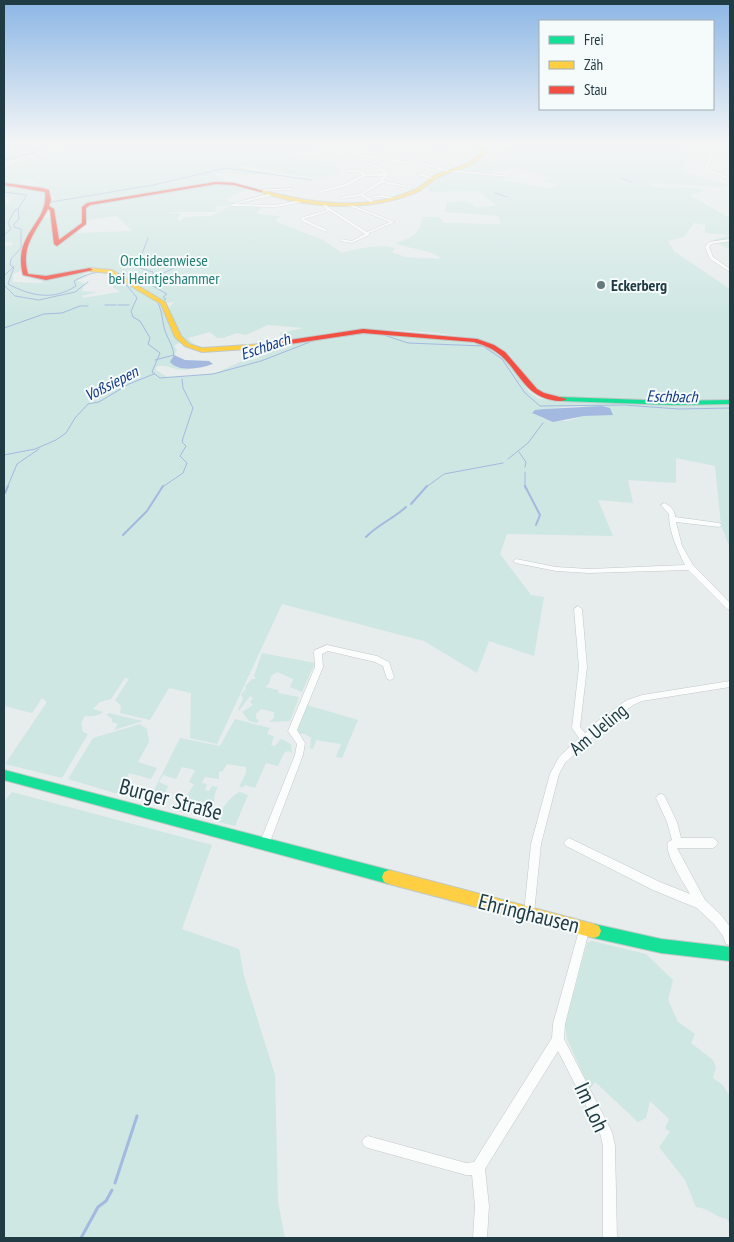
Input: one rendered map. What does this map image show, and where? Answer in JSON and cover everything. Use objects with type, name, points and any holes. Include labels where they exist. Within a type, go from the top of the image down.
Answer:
[{"type":"main road","points":[[49,202],[33,228],[21,266],[24,274],[31,277],[44,278],[91,270],[110,271],[163,302],[173,329],[178,337],[187,345],[208,350],[239,349],[364,330],[464,338],[484,343],[501,352],[512,362],[531,389],[544,397],[673,403],[730,402]]},
{"type":"main road","points":[[47,207],[52,209],[57,236],[55,243],[57,244],[84,223],[84,207],[98,202]]},
{"type":"main road","points":[[301,202],[315,203],[328,207],[341,202]]},
{"type":"main road","name":"Burger Straße","points":[[4,775],[265,842],[328,861]]},
{"type":"main road","name":"Ehringhausen","points":[[328,861],[676,951],[730,954]]},
{"type":"street","points":[[243,202],[232,205],[276,206],[301,202]]},
{"type":"street","points":[[342,240],[354,241],[367,235],[367,232],[393,223],[346,202]]},
{"type":"street","points":[[326,231],[302,218],[328,207],[367,232]]},
{"type":"street","points":[[730,240],[710,243],[707,247],[711,258],[730,272]]},
{"type":"street","points":[[664,505],[672,513],[679,546],[690,566],[730,607]]},
{"type":"street","points":[[672,519],[719,525]]},
{"type":"street","points":[[516,561],[556,569],[589,571],[690,566]]},
{"type":"street","points":[[578,609],[583,667],[576,728],[583,738]]},
{"type":"street","points":[[265,842],[299,755],[301,743],[292,731],[319,667],[318,652],[327,648],[377,659],[386,664],[390,677]]},
{"type":"street","name":"Am Ueling","points":[[529,913],[536,844],[555,774],[562,760],[583,738],[630,702],[642,698],[730,684]]},
{"type":"street","points":[[661,798],[672,822],[678,843]]},
{"type":"street","points":[[570,843],[657,886],[700,904],[718,920],[728,933],[730,940]]},
{"type":"street","points":[[700,904],[673,853],[671,845],[678,843],[713,843]]},
{"type":"street","points":[[480,1238],[482,1206],[478,1168],[558,1040],[560,1024],[585,927]]},
{"type":"street","name":"Im Loh","points":[[558,1040],[606,1132],[609,1146],[610,1238]]},
{"type":"street","points":[[368,1142],[466,1169],[478,1168]]},
{"type":"green space","points":[[4,202],[12,203],[10,202],[46,202],[29,234],[21,254],[21,271],[13,274],[13,282],[41,283],[43,281],[23,277],[46,279],[82,272],[87,276],[77,281],[84,283],[82,291],[97,292],[82,296],[83,298],[120,292],[113,287],[111,280],[118,277],[161,303],[172,332],[180,342],[174,346],[177,350],[172,358],[184,368],[191,368],[182,370],[165,366],[156,367],[156,370],[167,377],[216,373],[240,362],[259,358],[251,348],[355,332],[471,340],[496,350],[513,366],[529,392],[539,399],[683,405],[730,404],[730,548],[721,525],[715,466],[676,458],[676,483],[628,480],[633,503],[598,500],[613,536],[507,534],[500,554],[531,595],[544,597],[534,656],[489,641],[477,673],[424,641],[282,604],[217,744],[190,738],[191,693],[169,688],[150,720],[120,713],[121,706],[115,700],[129,679],[125,678],[111,699],[100,702],[93,709],[103,712],[94,716],[85,716],[81,723],[83,732],[88,734],[62,778],[5,764],[47,702],[42,698],[32,713],[4,706],[4,246],[13,245],[12,242],[4,243]],"holes":[[[578,406],[603,408],[613,414],[584,416],[567,421],[544,419],[532,413],[545,409]]]},
{"type":"green space","name":"Orchideenwiese bei Heintjeshammer","points":[[52,202],[231,202],[234,203],[228,206],[217,206],[215,211],[226,207],[216,212],[168,212],[181,214],[177,220],[181,221],[184,217],[211,216],[231,206],[262,207],[257,214],[280,216],[275,221],[323,240],[342,253],[382,246],[395,248],[392,252],[405,257],[442,259],[437,255],[395,243],[414,235],[423,217],[439,217],[444,223],[501,224],[498,216],[445,212],[447,202],[469,202],[476,207],[497,206],[492,202],[701,202],[730,218],[730,235],[705,233],[705,225],[694,223],[684,237],[668,241],[675,252],[730,289],[730,401],[548,396],[533,386],[511,358],[497,347],[468,338],[429,332],[358,330],[283,341],[286,339],[279,333],[304,328],[268,325],[246,335],[237,333],[223,338],[217,338],[210,332],[188,338],[194,344],[190,345],[179,333],[169,308],[174,302],[166,303],[121,276],[104,269],[53,277],[28,275],[24,266],[33,232],[41,219],[54,217],[53,208],[50,205]],"holes":[[[117,216],[132,231],[77,233],[82,221]]]},
{"type":"green space","points":[[730,235],[730,250],[712,240]]},
{"type":"green space","points":[[262,653],[315,663],[302,692],[290,687],[293,679],[277,672],[271,676],[269,684],[265,687],[278,690],[278,693],[299,697],[290,721],[269,722],[274,718],[274,712],[261,709],[256,714],[256,719],[259,720],[257,723],[249,721],[242,712],[253,705],[250,702],[253,698],[250,696],[239,711],[238,709],[243,699],[241,694],[246,689],[245,686],[252,679],[256,679],[254,676]]},
{"type":"green space","points":[[307,705],[358,720],[342,758],[336,757],[341,744],[316,740],[313,749],[310,748],[311,738],[305,734],[298,734],[298,728]]},
{"type":"green space","points":[[108,713],[143,721],[114,730],[118,724],[112,722],[112,719],[107,715]]},
{"type":"green space","points":[[235,719],[270,728],[267,734],[274,736],[271,745],[275,746],[281,739],[291,744],[292,753],[288,751],[284,753],[278,766],[266,763],[255,788],[245,785],[239,787],[246,773],[246,767],[227,764],[223,771],[219,772],[219,779],[205,777],[202,783],[207,784],[205,790],[209,791],[212,786],[218,787],[211,819],[171,809],[187,796],[194,784],[189,782],[195,770],[182,767],[176,779],[163,775],[159,782],[168,786],[164,796],[166,808],[148,802],[180,738],[220,746]]},
{"type":"green space","points":[[140,724],[147,729],[149,742],[138,762],[157,768],[151,779],[129,773],[118,794],[68,779],[93,738]]},
{"type":"green space","points":[[12,792],[212,845],[182,929],[239,949],[244,976],[275,1075],[278,1202],[285,1238],[4,1238],[4,802]]},
{"type":"green space","points":[[240,792],[248,795],[235,826],[215,821],[226,804],[233,796]]},
{"type":"green space","points":[[592,941],[646,954],[673,980],[668,1000],[678,1022],[695,1034],[691,1043],[713,1060],[716,1067],[713,1078],[723,1085],[730,1097],[730,1225],[727,1219],[719,1217],[706,1209],[696,1207],[685,1180],[659,1147],[670,1132],[665,1128],[669,1119],[650,1101],[646,1118],[638,1122],[595,1082],[590,1089],[588,1085],[567,1039],[565,1026],[587,943]]},
{"type":"water","points":[[174,355],[185,360],[209,361],[213,364],[197,368],[179,368],[170,362]]},
{"type":"water","points":[[602,406],[610,408],[613,415],[584,416],[553,422],[532,413],[535,410],[545,409]]},
{"type":"waterway","name":"Eschbach","points":[[18,209],[23,202]]},
{"type":"waterway","points":[[4,235],[11,229],[8,223],[15,210],[18,209]]},
{"type":"waterway","name":"Eschbach","points":[[18,209],[19,219],[14,224],[14,227],[21,229],[21,248],[11,259],[10,265],[14,267],[8,284],[34,294],[50,295],[59,294],[76,286],[74,281],[84,276],[101,272],[109,273],[123,282],[137,298],[131,311],[133,317],[140,321],[150,338],[148,344],[160,353],[157,359]]},
{"type":"waterway","points":[[148,238],[137,267],[153,272],[150,278],[153,286],[167,294],[163,297],[166,299],[163,301]]},
{"type":"waterway","points":[[151,279],[199,256]]},
{"type":"waterway","name":"Eschbach","points":[[4,276],[13,267]]},
{"type":"waterway","name":"Eschbach","points":[[4,285],[15,296],[39,300],[75,292],[88,282]]},
{"type":"waterway","points":[[157,359],[174,355],[165,331],[158,303],[160,302]]},
{"type":"waterway","points":[[105,305],[116,305]]},
{"type":"waterway","points":[[118,305],[129,305]]},
{"type":"waterway","points":[[4,328],[44,314],[62,313],[80,306],[88,306]]},
{"type":"waterway","name":"Eschbach","points":[[157,359],[152,372],[160,378],[213,374],[261,361],[315,340],[366,333]]},
{"type":"waterway","name":"Eschbach","points":[[381,334],[408,343],[483,346],[502,359],[525,393],[540,406],[624,405],[679,409],[730,408]]},
{"type":"waterway","name":"Voßsiepen","points":[[4,455],[35,449],[56,440],[66,433],[75,418],[88,404],[99,402],[129,384],[154,374]]},
{"type":"waterway","points":[[162,487],[183,473],[187,463],[180,456],[186,446],[182,442],[193,408],[183,388],[182,379]]},
{"type":"waterway","points":[[508,459],[528,443],[543,423]]},
{"type":"waterway","points":[[7,488],[17,464],[39,449]]},
{"type":"waterway","points":[[519,452],[526,462],[525,467]]},
{"type":"waterway","points":[[426,488],[444,474],[503,463]]},
{"type":"waterway","points":[[525,472],[525,486]]},
{"type":"waterway","points":[[5,493],[8,486]]},
{"type":"waterway","points":[[525,486],[540,515],[536,525]]},
{"type":"waterway","points":[[123,535],[147,511],[162,487]]},
{"type":"waterway","points":[[411,504],[426,488]]},
{"type":"waterway","points":[[366,537],[406,507]]},
{"type":"waterway","points":[[115,1183],[137,1116]]},
{"type":"waterway","points":[[81,1238],[98,1207],[106,1201],[112,1190]]},
{"type":"traffic: fast","points":[[563,399],[673,403],[730,402]]},
{"type":"traffic: fast","points":[[4,775],[389,877]]},
{"type":"traffic: fast","points":[[594,931],[661,946],[730,954]]},
{"type":"traffic: slow","points":[[305,202],[338,205],[378,202]]},
{"type":"traffic: slow","points":[[90,270],[110,271],[163,303],[178,337],[187,345],[202,350],[263,346]]},
{"type":"traffic: slow","points":[[389,877],[594,931]]},
{"type":"traffic: jam","points":[[48,202],[46,209],[28,239],[24,250],[22,262],[26,275],[46,278],[90,270]]},
{"type":"traffic: jam","points":[[47,207],[52,209],[57,244],[84,223],[84,207],[101,202]]},
{"type":"traffic: jam","points":[[263,346],[363,331],[475,340],[503,354],[535,391],[551,398],[563,399]]},
{"type":"place","name":"Eckerberg","points":[[601,285]]}]
